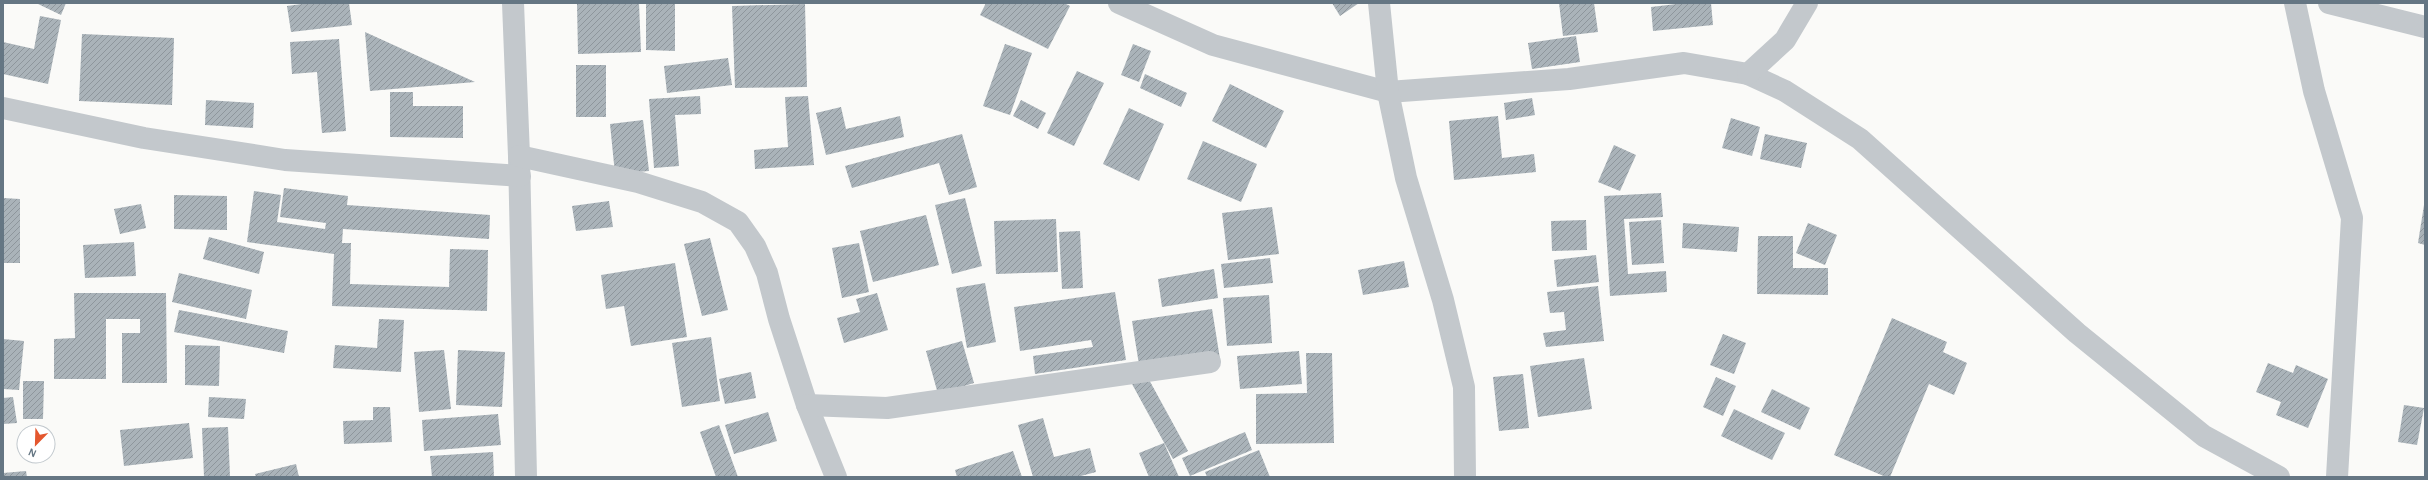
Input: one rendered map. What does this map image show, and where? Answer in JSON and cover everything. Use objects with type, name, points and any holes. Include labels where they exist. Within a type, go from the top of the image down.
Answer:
[{"type":"street","points":[[513,3],[519,166],[526,477]]},
{"type":"street","points":[[1119,3],[1213,45],[1388,92],[1569,79],[1684,63],[1748,74],[1785,91],[1860,139],[2077,333],[2204,436],[2279,477]]},
{"type":"street","points":[[1379,3],[1388,92],[1406,178],[1443,300],[1464,387],[1465,477]]},
{"type":"street","points":[[1748,74],[1785,40],[1807,3]]},
{"type":"street","points":[[2295,3],[2314,91],[2352,218],[2338,477]]},
{"type":"street","points":[[2330,3],[2425,27]]},
{"type":"street","points":[[3,108],[144,138],[285,160],[519,166],[645,184],[702,202],[738,222],[755,246],[767,272],[779,319],[807,405],[836,477]]},
{"type":"street","points":[[807,405],[887,408],[1210,362]]},
{"type":"building","points":[[36,3],[66,3],[61,15]]},
{"type":"building","points":[[309,3],[349,3],[352,25],[291,32],[287,6]]},
{"type":"building","points":[[639,3],[641,52],[578,54],[577,4]]},
{"type":"building","points":[[646,3],[675,4],[675,51],[646,50]]},
{"type":"building","points":[[986,3],[1064,3],[1070,6],[1048,49],[980,15]]},
{"type":"building","points":[[1332,3],[1359,3],[1340,16]]},
{"type":"building","points":[[1559,3],[1594,3],[1598,32],[1563,36]]},
{"type":"building","points":[[1685,3],[1711,3],[1713,25],[1653,31],[1651,7]]},
{"type":"building","points":[[805,4],[807,87],[735,88],[732,6]]},
{"type":"building","points":[[40,16],[61,20],[48,84],[3,74],[3,42],[34,49]]},
{"type":"building","points":[[365,32],[475,82],[370,91]]},
{"type":"building","points":[[82,34],[174,38],[172,105],[79,101]]},
{"type":"building","points":[[1576,36],[1580,62],[1532,69],[1528,43]]},
{"type":"building","points":[[339,39],[346,131],[322,133],[317,72],[292,74],[290,42]]},
{"type":"building","points":[[1005,44],[1032,53],[1010,115],[983,106]]},
{"type":"building","points":[[1133,44],[1151,51],[1139,82],[1121,75]]},
{"type":"building","points":[[728,58],[732,85],[667,93],[664,66]]},
{"type":"building","points":[[576,65],[606,65],[606,117],[576,117]]},
{"type":"building","points":[[1077,71],[1104,83],[1074,146],[1047,133]]},
{"type":"building","points":[[1145,74],[1187,93],[1181,107],[1140,88]]},
{"type":"building","points":[[1230,84],[1284,111],[1266,148],[1212,121]]},
{"type":"building","points":[[390,92],[413,92],[413,106],[463,106],[463,138],[390,137]]},
{"type":"building","points":[[700,96],[701,114],[675,115],[679,166],[654,168],[649,99]]},
{"type":"building","points":[[808,96],[814,165],[755,169],[754,150],[788,147],[785,97]]},
{"type":"building","points":[[1532,98],[1535,115],[1506,120],[1504,103]]},
{"type":"building","points":[[206,100],[254,103],[253,128],[205,125]]},
{"type":"building","points":[[1021,100],[1046,113],[1038,129],[1013,116]]},
{"type":"building","points":[[841,107],[846,129],[900,116],[904,137],[826,155],[816,113]]},
{"type":"building","points":[[1129,108],[1164,124],[1139,181],[1103,164]]},
{"type":"building","points":[[1498,116],[1502,158],[1534,154],[1536,172],[1454,180],[1449,121]]},
{"type":"building","points":[[1731,118],[1760,127],[1752,156],[1722,148]]},
{"type":"building","points":[[643,120],[649,171],[615,174],[610,124]]},
{"type":"building","points":[[962,134],[977,187],[949,195],[939,163],[852,188],[845,166]]},
{"type":"building","points":[[1765,134],[1807,143],[1801,168],[1760,159]]},
{"type":"building","points":[[1203,141],[1257,164],[1241,202],[1187,179]]},
{"type":"building","points":[[1614,145],[1636,155],[1620,191],[1598,182]]},
{"type":"building","points":[[284,188],[348,196],[347,205],[490,215],[489,239],[343,229],[342,243],[351,243],[350,284],[449,287],[450,249],[488,250],[487,311],[332,306],[334,254],[247,242],[254,191],[281,195],[277,222],[325,229],[326,223],[280,217]]},
{"type":"building","points":[[1661,193],[1663,217],[1624,219],[1628,274],[1666,271],[1667,292],[1610,296],[1604,196]]},
{"type":"building","points":[[174,195],[227,196],[227,230],[174,229]]},
{"type":"building","points":[[3,198],[20,199],[20,263],[3,263]]},
{"type":"building","points":[[965,198],[982,266],[952,274],[935,205]]},
{"type":"building","points":[[609,201],[613,227],[576,231],[572,206]]},
{"type":"building","points":[[141,204],[146,228],[120,234],[114,209]]},
{"type":"building","points":[[2425,205],[2425,245],[2418,243]]},
{"type":"building","points":[[1272,207],[1279,254],[1228,260],[1222,213]]},
{"type":"building","points":[[926,215],[939,265],[873,282],[860,231]]},
{"type":"building","points":[[1056,219],[1058,272],[996,274],[994,221]]},
{"type":"building","points":[[1586,220],[1587,250],[1552,251],[1551,221]]},
{"type":"building","points":[[1661,220],[1664,263],[1632,265],[1629,222]]},
{"type":"building","points":[[1683,223],[1739,227],[1737,252],[1682,248]]},
{"type":"building","points":[[1808,223],[1837,235],[1825,265],[1796,253]]},
{"type":"building","points":[[1080,231],[1083,288],[1062,289],[1059,232]]},
{"type":"building","points":[[1758,236],[1793,236],[1793,268],[1828,268],[1828,295],[1757,294]]},
{"type":"building","points":[[209,237],[264,252],[259,274],[203,259]]},
{"type":"building","points":[[710,238],[728,310],[702,316],[684,244]]},
{"type":"building","points":[[134,242],[136,276],[85,278],[83,245]]},
{"type":"building","points":[[859,243],[869,292],[842,298],[832,248]]},
{"type":"building","points":[[1596,255],[1599,282],[1557,287],[1554,260]]},
{"type":"building","points":[[1270,258],[1273,283],[1224,288],[1221,264]]},
{"type":"building","points":[[1404,261],[1409,287],[1363,295],[1358,270]]},
{"type":"building","points":[[675,263],[687,337],[631,346],[624,306],[606,309],[601,275]]},
{"type":"building","points":[[1214,269],[1218,298],[1162,307],[1158,279]]},
{"type":"building","points":[[179,273],[252,290],[246,319],[172,302]]},
{"type":"building","points":[[985,283],[996,342],[967,348],[956,288]]},
{"type":"building","points":[[1598,286],[1604,341],[1546,347],[1543,333],[1566,330],[1564,312],[1550,313],[1547,292]]},
{"type":"building","points":[[1115,292],[1126,360],[1035,374],[1033,356],[1093,347],[1091,340],[1020,351],[1014,307]]},
{"type":"building","points":[[74,293],[166,293],[167,383],[122,383],[122,333],[140,333],[140,319],[106,319],[106,379],[54,379],[54,339],[75,338]]},
{"type":"building","points":[[877,293],[888,330],[844,343],[837,318],[860,312],[856,299]]},
{"type":"building","points":[[1269,295],[1272,343],[1227,346],[1223,298]]},
{"type":"building","points":[[1212,309],[1220,359],[1140,371],[1132,321]]},
{"type":"building","points":[[179,310],[288,331],[284,353],[174,332]]},
{"type":"building","points":[[1892,318],[1947,342],[1943,352],[1967,363],[1954,395],[1929,384],[1890,477],[1886,477],[1834,455]]},
{"type":"building","points":[[379,319],[404,320],[401,372],[333,368],[335,345],[377,348]]},
{"type":"building","points":[[1723,334],[1746,343],[1734,374],[1710,365]]},
{"type":"building","points":[[711,337],[720,401],[682,407],[672,343]]},
{"type":"building","points":[[3,339],[24,341],[19,390],[3,389]]},
{"type":"building","points":[[962,341],[974,383],[938,394],[926,351]]},
{"type":"building","points":[[185,345],[220,346],[219,386],[185,385]]},
{"type":"building","points":[[444,350],[451,409],[419,412],[414,352]]},
{"type":"building","points":[[458,350],[505,352],[502,407],[456,405]]},
{"type":"building","points":[[1299,351],[1302,384],[1240,389],[1237,356]]},
{"type":"building","points":[[1306,353],[1332,353],[1334,443],[1256,444],[1256,394],[1307,393]]},
{"type":"building","points":[[1584,358],[1592,409],[1538,417],[1530,366]]},
{"type":"building","points":[[2268,363],[2293,373],[2296,365],[2328,379],[2308,428],[2276,415],[2281,402],[2256,392]]},
{"type":"building","points":[[751,372],[756,398],[725,404],[719,379]]},
{"type":"building","points":[[1523,374],[1529,428],[1499,431],[1493,377]]},
{"type":"building","points":[[1147,376],[1188,451],[1173,459],[1132,384]]},
{"type":"building","points":[[1716,377],[1736,386],[1723,416],[1703,407]]},
{"type":"building","points":[[23,381],[44,381],[43,419],[23,419]]},
{"type":"building","points":[[1772,389],[1810,408],[1800,430],[1761,412]]},
{"type":"building","points":[[13,397],[17,423],[3,424],[3,398]]},
{"type":"building","points":[[209,397],[246,399],[244,419],[208,417]]},
{"type":"building","points":[[2404,405],[2424,408],[2417,445],[2398,442]]},
{"type":"building","points":[[373,407],[390,407],[392,442],[344,444],[343,421],[373,420]]},
{"type":"building","points":[[1734,409],[1785,433],[1772,460],[1721,436]]},
{"type":"building","points":[[768,412],[777,441],[734,454],[725,425]]},
{"type":"building","points":[[498,414],[501,445],[424,451],[422,420]]},
{"type":"building","points":[[1043,418],[1054,457],[1090,448],[1096,472],[1077,477],[1033,477],[1018,425]]},
{"type":"building","points":[[189,423],[193,458],[124,466],[120,430]]},
{"type":"building","points":[[719,425],[738,477],[716,477],[700,432]]},
{"type":"building","points":[[228,427],[230,477],[204,477],[202,428]]},
{"type":"building","points":[[1245,432],[1252,450],[1190,476],[1182,458]]},
{"type":"building","points":[[1164,443],[1179,477],[1149,477],[1139,453]]},
{"type":"building","points":[[1259,450],[1270,477],[1207,477],[1205,472]]},
{"type":"building","points":[[1013,451],[1022,477],[957,477],[955,470]]},
{"type":"building","points":[[493,452],[494,477],[432,477],[430,456]]},
{"type":"building","points":[[296,464],[299,477],[256,477],[255,474]]},
{"type":"building","points":[[26,471],[27,477],[3,477],[3,473]]}]
